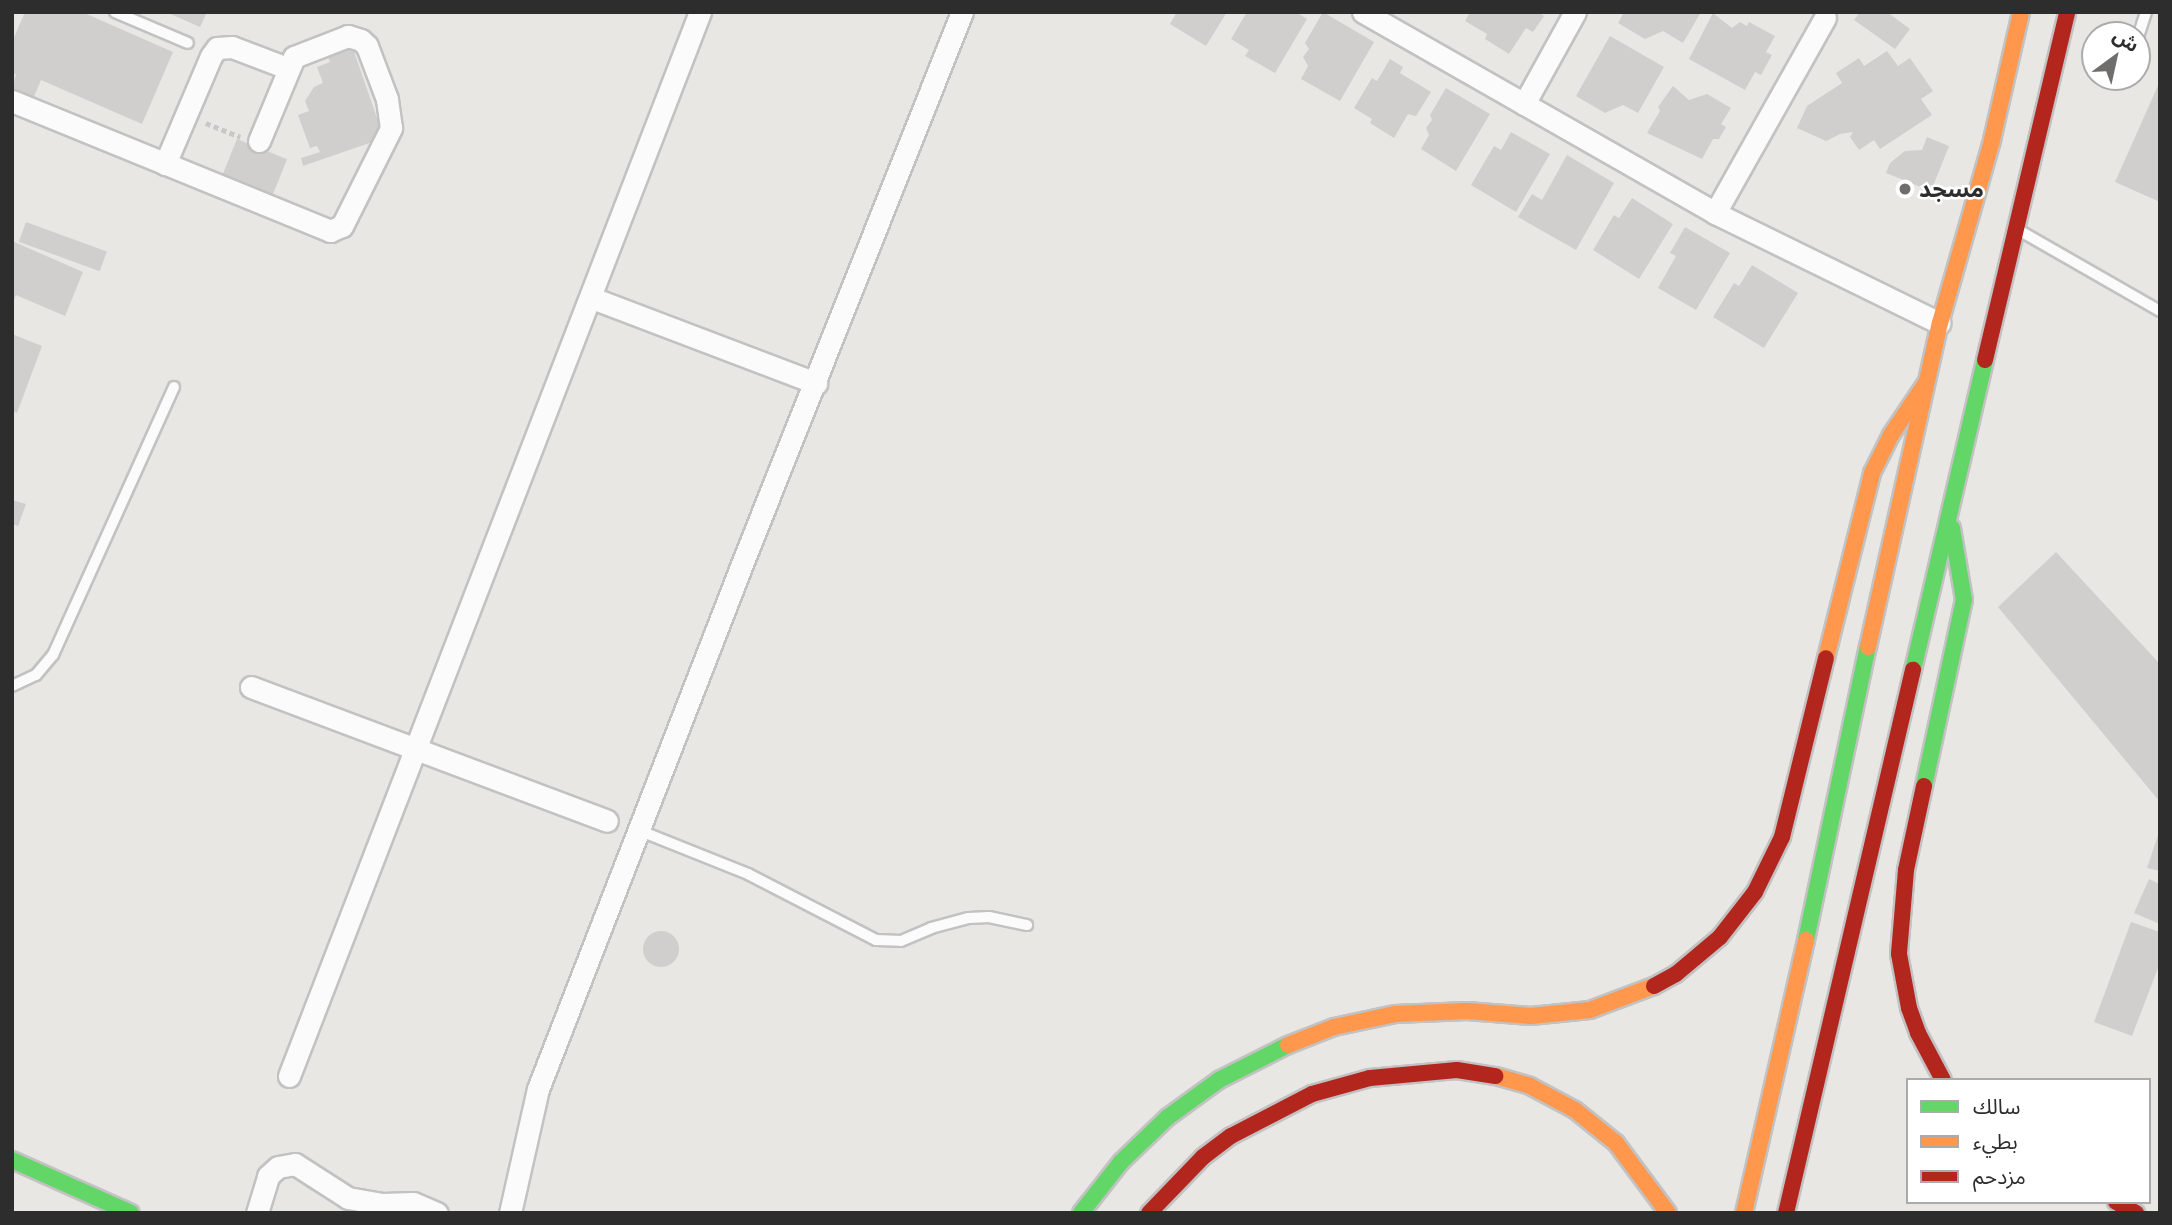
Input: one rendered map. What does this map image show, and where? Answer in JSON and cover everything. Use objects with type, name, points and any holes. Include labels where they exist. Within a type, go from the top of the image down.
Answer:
[{"type":"highway","points":[[1744,1213],[1822,870],[1878,593],[1926,383],[1940,323],[1992,140],[2021,12]]},
{"type":"highway","points":[[1786,1213],[2067,12]]},
{"type":"highway","points":[[1081,1213],[1121,1162],[1168,1117],[1219,1080],[1284,1046],[1334,1027],[1395,1014],[1467,1012],[1531,1016],[1590,1010],[1648,989],[1676,974],[1720,937],[1755,892],[1782,837],[1872,473],[1891,435],[1926,383]]},
{"type":"highway","points":[[1942,1078],[1918,1033],[1909,1008],[1899,954],[1899,926],[1906,870],[1964,600],[1959,554],[1949,516]]},
{"type":"highway","points":[[1149,1213],[1203,1157],[1231,1136],[1284,1106],[1312,1094],[1370,1078],[1438,1070],[1506,1079],[1530,1086],[1575,1110],[1625,1152],[1668,1213]]},
{"type":"highway","points":[[12,1160],[131,1213]]},
{"type":"highway","points":[[2120,1204],[2136,1213]]},
{"type":"street","points":[[289,1076],[592,298],[700,12]]},
{"type":"street","points":[[510,1213],[538,1089],[962,12]]},
{"type":"street","points":[[1363,12],[1715,213],[1940,323]]},
{"type":"street","points":[[1524,104],[1575,12]]},
{"type":"street","points":[[1715,213],[1825,18]]},
{"type":"street","points":[[12,101],[330,231],[342,226],[388,136],[392,119],[367,46],[348,36],[299,54],[287,68],[259,141]]},
{"type":"street","points":[[165,164],[217,48],[232,47],[287,68]]},
{"type":"street","points":[[592,298],[816,383]]},
{"type":"street","points":[[251,687],[607,821]]},
{"type":"street","points":[[257,1213],[268,1176],[278,1167],[295,1164],[348,1199],[382,1204],[413,1203],[437,1213]]},
{"type":"lane","points":[[115,12],[188,43]]},
{"type":"lane","points":[[2016,229],[2160,311]]},
{"type":"lane","points":[[12,686],[36,675],[53,655],[174,387]]},
{"type":"lane","points":[[638,830],[748,874],[876,940],[901,941],[940,925],[969,918],[989,917],[1027,925]]},
{"type":"path","points":[[186,114],[251,142],[259,141]]},
{"type":"building","points":[[25,12],[82,12],[173,52],[142,124],[41,80],[33,99],[12,90],[16,74],[12,73],[12,42]]},
{"type":"building","points":[[166,12],[207,12],[200,27]]},
{"type":"building","points":[[1177,12],[1227,12],[1206,46],[1170,24]]},
{"type":"building","points":[[1247,12],[1296,12],[1307,19],[1275,73],[1245,56],[1249,50],[1231,39]]},
{"type":"building","points":[[1323,12],[1374,42],[1340,101],[1301,79],[1308,66],[1303,57],[1309,49],[1305,43]]},
{"type":"building","points":[[1470,12],[1538,12],[1544,16],[1533,32],[1526,28],[1509,54],[1485,39],[1487,34],[1465,21]]},
{"type":"building","points":[[1624,12],[1701,12],[1683,43],[1663,31],[1645,39],[1618,23]]},
{"type":"building","points":[[1860,12],[1887,12],[1910,29],[1895,49],[1854,20]]},
{"type":"building","points":[[1713,13],[1732,28],[1740,22],[1747,26],[1749,22],[1775,36],[1766,52],[1772,55],[1761,75],[1755,72],[1745,90],[1689,59]]},
{"type":"building","points":[[1610,36],[1664,67],[1638,113],[1623,105],[1605,113],[1576,96]]},
{"type":"building","points":[[352,46],[384,138],[303,166],[301,158],[320,152],[317,146],[310,148],[298,115],[309,111],[305,101],[314,87],[323,83],[317,67],[330,62],[327,54]]},
{"type":"building","points":[[1887,51],[1898,66],[1910,58],[1933,91],[1921,99],[1932,115],[1880,149],[1874,140],[1859,150],[1850,137],[1853,132],[1840,134],[1826,141],[1797,128],[1807,106],[1842,83],[1836,73],[1859,58],[1864,66]]},
{"type":"building","points":[[1390,59],[1403,67],[1400,73],[1431,92],[1416,116],[1408,114],[1394,138],[1370,123],[1372,119],[1354,108],[1372,78],[1377,81]]},
{"type":"building","points":[[2160,81],[2160,202],[2115,182]]},
{"type":"building","points":[[1673,86],[1689,100],[1707,94],[1731,108],[1721,124],[1726,127],[1719,139],[1713,139],[1702,159],[1647,133],[1660,111],[1658,107]]},
{"type":"building","points":[[1446,88],[1490,114],[1456,171],[1421,149],[1429,135],[1426,128],[1432,120],[1430,115]]},
{"type":"building","points":[[1511,132],[1550,154],[1516,212],[1471,185],[1494,146],[1501,150]]},
{"type":"building","points":[[1927,137],[1949,146],[1931,191],[1886,173],[1890,163],[1905,151],[1922,150]]},
{"type":"building","points":[[237,139],[287,159],[273,194],[223,174]]},
{"type":"building","points":[[1567,155],[1614,183],[1576,250],[1518,217],[1532,194],[1542,200]]},
{"type":"building","points":[[1632,198],[1673,224],[1639,279],[1593,250],[1614,215],[1619,218]]},
{"type":"building","points":[[26,222],[107,251],[100,271],[19,242]]},
{"type":"building","points":[[1685,227],[1730,253],[1696,310],[1658,288],[1676,256],[1670,253]]},
{"type":"building","points":[[12,241],[83,272],[65,316],[16,295],[12,304]]},
{"type":"building","points":[[1752,265],[1798,293],[1764,348],[1713,317],[1734,283],[1739,286]]},
{"type":"building","points":[[12,334],[42,346],[17,413],[12,411]]},
{"type":"building","points":[[12,500],[26,504],[18,526],[12,524]]},
{"type":"building","points":[[2056,552],[2160,664],[2160,802],[1998,607]]},
{"type":"building","points":[[2160,832],[2160,871],[2147,868]]},
{"type":"building","points":[[2149,879],[2160,884],[2160,924],[2134,913]]},
{"type":"building","points":[[2131,922],[2160,932],[2160,963],[2132,1036],[2094,1022]]},
{"type":"building","points":[[661,931],[674,936],[679,949],[674,962],[661,967],[648,962],[643,949],[648,936]]},
{"type":"traffic: fast","points":[[1913,670],[1985,360]]},
{"type":"traffic: fast","points":[[1924,786],[1964,600],[1952,528]]},
{"type":"traffic: fast","points":[[1806,940],[1868,647]]},
{"type":"traffic: fast","points":[[1081,1213],[1121,1162],[1168,1117],[1219,1080],[1288,1045]]},
{"type":"traffic: fast","points":[[12,1160],[131,1213]]},
{"type":"traffic: slow","points":[[1868,647],[1940,323],[1992,140],[2021,12]]},
{"type":"traffic: slow","points":[[1826,658],[1872,473],[1891,435],[1926,383]]},
{"type":"traffic: slow","points":[[1744,1213],[1806,940]]},
{"type":"traffic: slow","points":[[1288,1045],[1334,1027],[1395,1014],[1467,1011],[1531,1016],[1590,1010],[1654,986]]},
{"type":"traffic: slow","points":[[1496,1076],[1530,1086],[1575,1110],[1616,1143],[1668,1213]]},
{"type":"traffic: jam","points":[[1985,360],[2067,12]]},
{"type":"traffic: jam","points":[[1654,986],[1676,974],[1720,937],[1755,892],[1782,837],[1826,658]]},
{"type":"traffic: jam","points":[[1786,1213],[1913,670]]},
{"type":"traffic: jam","points":[[1924,786],[1906,870],[1899,954],[1909,1008],[1918,1033],[1942,1078]]},
{"type":"traffic: jam","points":[[1149,1213],[1203,1157],[1231,1136],[1312,1094],[1370,1078],[1457,1070],[1496,1076]]},
{"type":"traffic: jam","points":[[2120,1204],[2136,1213]]},
{"type":"place","name":"مسجد","points":[[1905,189]]}]
